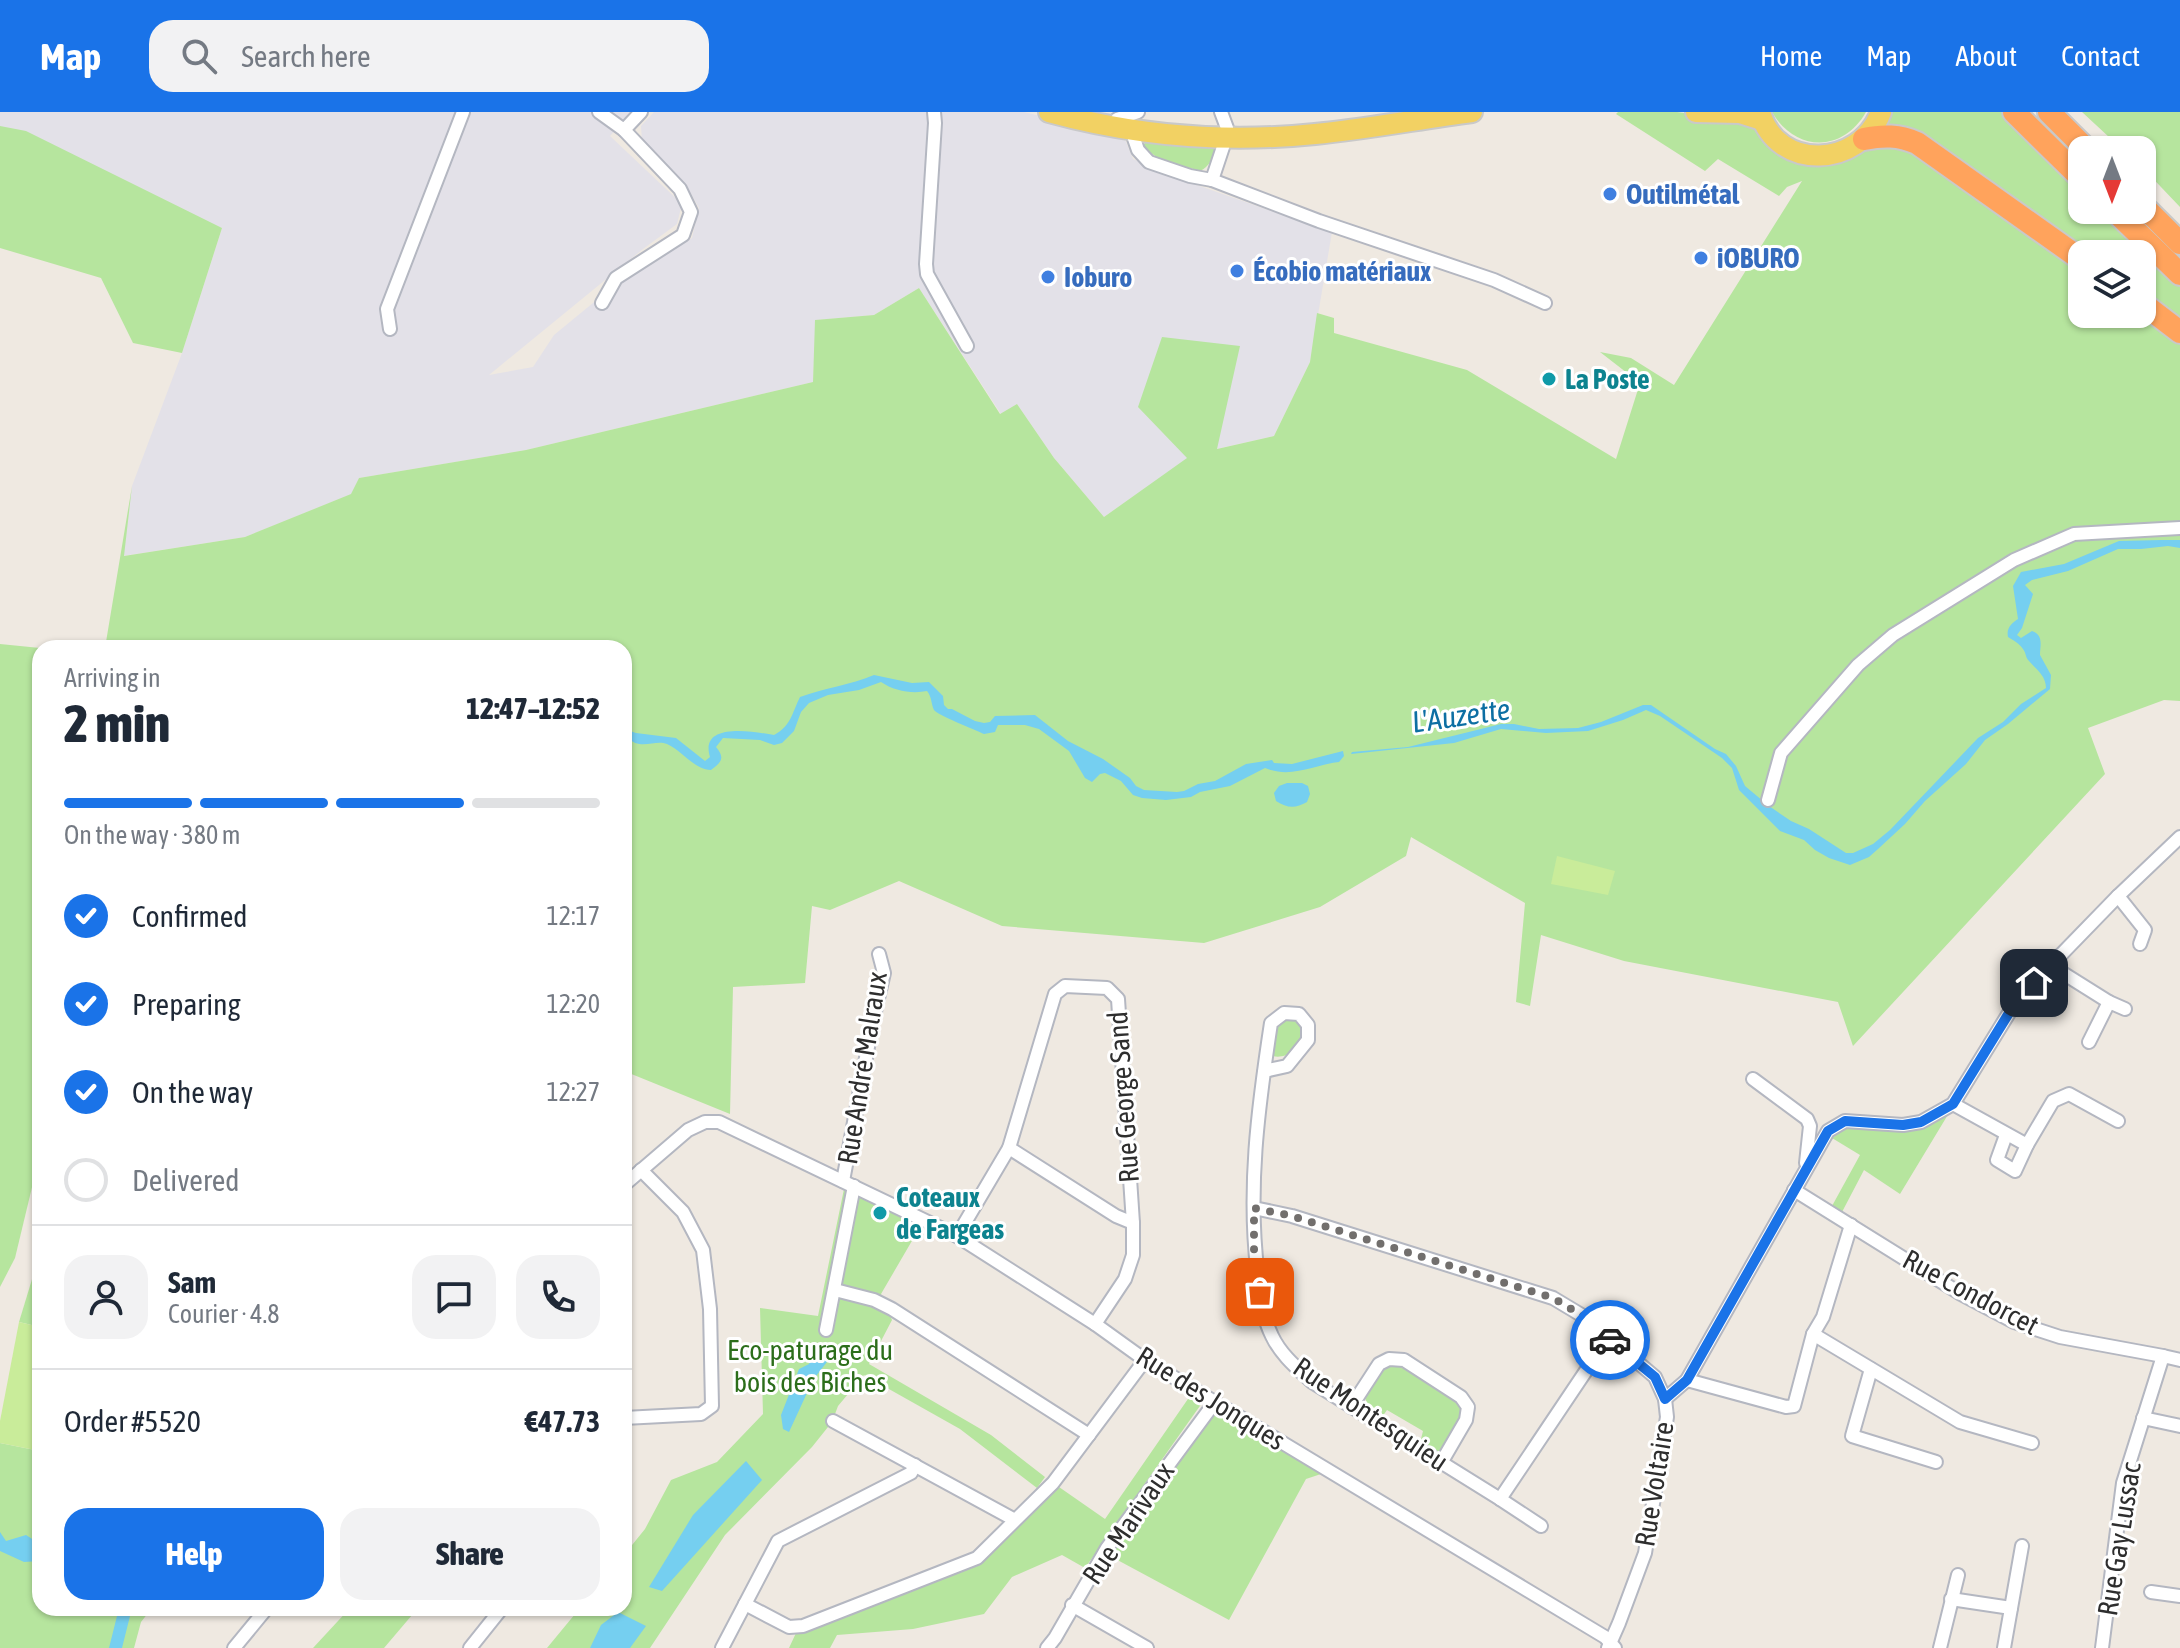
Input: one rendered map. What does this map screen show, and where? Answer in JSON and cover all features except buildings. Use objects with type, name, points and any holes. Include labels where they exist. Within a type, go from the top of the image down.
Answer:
[{"type":"highway","points":[[2014,112],[2068,165]]},
{"type":"highway","points":[[2049,112],[2073,136]]},
{"type":"highway","points":[[1864,139],[1892,136],[1917,143],[2068,250]]},
{"type":"highway","points":[[2156,219],[2180,243]]},
{"type":"highway","points":[[2128,224],[2180,274]]},
{"type":"highway","points":[[2156,314],[2180,332]]},
{"type":"main road","points":[[1049,112],[1091,123],[1128,120]]},
{"type":"main road","points":[[1084,112],[1170,126],[1265,126],[1391,112]]},
{"type":"main road","points":[[1225,126],[1315,134],[1472,112]]},
{"type":"main road","points":[[1696,112],[1761,116],[1774,137],[1789,149],[1808,155],[1828,156],[1848,150],[1864,139],[1881,112]]},
{"type":"street","points":[[390,329],[387,309],[463,112]]},
{"type":"street","points":[[599,112],[624,130],[680,189],[691,212],[683,235],[616,278],[602,303]]},
{"type":"street","points":[[624,130],[641,112]]},
{"type":"street","points":[[934,112],[927,274],[967,346]]},
{"type":"street","points":[[1128,120],[1138,150],[1149,162],[1212,180],[1319,221],[1494,280],[1545,303]]},
{"type":"street","points":[[1212,180],[1225,126]]},
{"type":"street","points":[[1768,800],[1781,753],[1858,665],[1893,635],[2014,560],[2074,534],[2180,528]]},
{"type":"street","points":[[2027,1145],[1953,1104],[2017,1000],[2180,837]]},
{"type":"street","points":[[2118,896],[2145,930],[2140,944]]},
{"type":"street","name":"Rue André Malraux","points":[[826,1330],[835,1290],[873,1020],[884,973],[879,954]]},
{"type":"street","points":[[2050,965],[2125,1009]]},
{"type":"street","name":"Rue George Sand","points":[[957,1236],[1009,1148],[1055,994],[1065,986],[1107,988],[1118,999],[1133,1255],[1125,1279],[1095,1324]]},
{"type":"street","points":[[2089,1042],[2109,1002]]},
{"type":"street","name":"Rue Montesquieu","points":[[1264,1071],[1287,1066],[1308,1040],[1308,1025],[1299,1014],[1284,1013],[1271,1023],[1264,1071],[1253,1162],[1254,1249],[1263,1314],[1273,1339],[1288,1360],[1312,1382],[1541,1526]]},
{"type":"street","points":[[1753,1079],[1807,1119],[1810,1126],[1805,1171]]},
{"type":"street","points":[[2006,1135],[1997,1160],[2015,1171],[2053,1101],[2069,1094],[2118,1121]]},
{"type":"street","name":"Rue Voltaire","points":[[1611,1646],[1645,1553],[1667,1417],[1665,1399],[1687,1380],[1828,1131],[1845,1121],[1903,1125],[1921,1122],[1953,1104]]},
{"type":"street","name":"Rue des Jonques","points":[[641,1170],[688,1130],[705,1122],[719,1122],[957,1236],[1095,1324],[1145,1360],[1605,1637],[1611,1646]]},
{"type":"street","points":[[1009,1148],[1116,1216],[1133,1223]]},
{"type":"street","points":[[632,1178],[641,1170],[683,1212],[703,1250],[710,1309],[712,1406],[701,1414],[632,1418]]},
{"type":"street","name":"Rue Condorcet","points":[[1794,1190],[1961,1294],[2014,1322],[2060,1337],[2163,1356]]},
{"type":"street","points":[[1254,1208],[1292,1216],[1553,1298],[1583,1316],[1655,1377],[1665,1399]]},
{"type":"street","points":[[1687,1380],[1786,1407],[1794,1406],[1813,1334],[1823,1317],[1851,1225]]},
{"type":"street","points":[[835,1290],[874,1300],[892,1309],[1089,1435]]},
{"type":"street","points":[[1813,1334],[1960,1422],[2032,1443]]},
{"type":"street","points":[[1500,1499],[1608,1338]]},
{"type":"street","points":[[2163,1356],[2180,1360]]},
{"type":"street","name":"Rue Gay Lussac","points":[[2102,1648],[2123,1483],[2163,1356]]},
{"type":"street","points":[[1351,1407],[1379,1364],[1389,1359],[1404,1360],[1461,1397],[1468,1407],[1466,1420],[1441,1463]]},
{"type":"street","points":[[745,1604],[789,1627],[803,1626],[977,1558],[1053,1483],[1145,1360]]},
{"type":"street","points":[[1871,1369],[1852,1436],[1936,1462]]},
{"type":"street","name":"Rue Marivaux","points":[[1047,1648],[1107,1548],[1215,1402]]},
{"type":"street","points":[[2143,1418],[2180,1426]]},
{"type":"street","points":[[833,1421],[1015,1520]]},
{"type":"street","points":[[722,1648],[778,1541],[911,1473],[915,1465]]},
{"type":"street","points":[[2004,1648],[2022,1546]]},
{"type":"street","points":[[1940,1648],[1958,1575]]},
{"type":"street","points":[[2151,1592],[2180,1596]]},
{"type":"street","points":[[1951,1599],[2011,1608]]},
{"type":"street","points":[[1072,1605],[1147,1648]]},
{"type":"street","points":[[234,1648],[260,1616]]},
{"type":"street","points":[[470,1648],[496,1616]]},
{"type":"shaded area","points":[[0,112],[632,112],[610,136],[682,204],[677,224],[489,375],[533,367],[554,335],[621,280],[692,238],[699,208],[691,194],[642,142],[641,126],[654,112],[1024,112],[1124,137],[1133,159],[1171,176],[1332,232],[1310,362],[1274,436],[1188,458],[1104,517],[1054,458],[1017,404],[1001,414],[919,288],[874,315],[816,320],[813,382],[526,450],[359,478],[352,494],[245,537],[123,556],[132,486],[182,353],[222,228],[0,137]]},
{"type":"green space","points":[[1677,112],[1754,122],[1794,159],[1826,165],[1862,150],[1904,142],[2068,259],[2068,328],[2156,328],[2156,324],[2180,341],[2180,701],[2164,700],[2088,728],[2105,774],[1853,1046],[1838,1002],[1624,961],[1541,935],[1530,1006],[1516,1002],[1525,903],[1411,837],[1406,856],[1320,907],[1204,943],[1002,926],[899,881],[830,910],[812,906],[805,983],[733,987],[730,1114],[632,1074],[632,640],[106,640],[132,486],[124,556],[245,537],[351,494],[359,478],[526,450],[813,382],[815,320],[874,315],[919,288],[1000,414],[1017,404],[1054,458],[1104,517],[1187,458],[1138,407],[1162,337],[1240,346],[1217,449],[1274,436],[1310,362],[1317,313],[1334,318],[1334,333],[1467,370],[1616,459],[1640,383],[1600,352],[1631,358],[1674,385],[1802,181],[1787,187],[1779,196],[1718,159],[1705,171],[1616,114]]},
{"type":"green space","points":[[1772,112],[1866,112],[1845,135],[1832,141],[1819,142],[1793,135]]},
{"type":"green space","points":[[1892,112],[2004,112],[2068,175],[2068,224],[2117,224],[2133,240],[2068,240],[2068,244],[1880,129]]},
{"type":"green space","points":[[2082,112],[2180,112],[2180,207],[2156,182],[2156,136],[2108,136]]},
{"type":"green space","points":[[0,126],[26,131],[222,228],[182,353],[133,343],[101,278],[0,248]]},
{"type":"green space","points":[[1147,141],[1217,147],[1211,161],[1200,171],[1159,159],[1142,146]]},
{"type":"green space","points":[[2156,263],[2180,287],[2180,325],[2156,307]]},
{"type":"green space","points":[[0,644],[32,647],[32,1187],[15,1258],[0,1287]]},
{"type":"green space","points":[[1557,856],[1615,871],[1608,895],[1551,884]]},
{"type":"green space","points":[[1289,1017],[1298,1022],[1302,1029],[1300,1043],[1288,1054],[1273,1056],[1271,1050],[1276,1025]]},
{"type":"green space","points":[[1952,1108],[1900,1194],[1864,1170],[1842,1212],[1832,1206],[1860,1155],[1832,1138],[1847,1127],[1896,1131],[1929,1123]]},
{"type":"green space","name":"Eco-paturage du bois des Biches","points":[[844,1189],[920,1227],[881,1294],[892,1320],[869,1364],[991,1435],[1045,1477],[1037,1488],[960,1429],[864,1375],[838,1406],[832,1422],[812,1447],[725,1535],[650,1648],[547,1648],[573,1616],[632,1616],[632,1545],[645,1529],[671,1480],[717,1462],[763,1414],[760,1308],[818,1316]]},
{"type":"green space","points":[[32,1279],[32,1325],[19,1322]]},
{"type":"green space","points":[[19,1322],[32,1325],[32,1449],[0,1443],[0,1421]]},
{"type":"green space","points":[[1396,1364],[1457,1402],[1463,1415],[1440,1453],[1420,1443],[1423,1431],[1387,1410],[1382,1417],[1370,1409],[1364,1396],[1382,1369]]},
{"type":"green space","points":[[1190,1396],[1202,1403],[1085,1568],[1062,1555],[1012,1577],[984,1614],[913,1629],[837,1635],[830,1648],[789,1648],[796,1633],[950,1576],[985,1559],[1059,1487],[1105,1519]]},
{"type":"green space","points":[[1222,1411],[1321,1474],[1306,1479],[1229,1620],[1110,1556],[1209,1414]]},
{"type":"green space","points":[[0,1443],[32,1449],[32,1616],[146,1616],[134,1648],[0,1648]]},
{"type":"green space","points":[[343,1616],[411,1616],[384,1648],[313,1648]]},
{"type":"water","points":[[2180,540],[2180,548],[2118,549],[2068,571],[2032,580],[2025,585],[2033,594],[2017,635],[2021,638],[2032,631],[2038,635],[2040,655],[2051,675],[2050,689],[1985,740],[1966,764],[1869,857],[1850,865],[1829,858],[1804,840],[1780,831],[1739,790],[1732,768],[1722,758],[1660,716],[1646,710],[1588,731],[1546,733],[1501,729],[1454,743],[1351,754],[1408,747],[1501,724],[1539,729],[1578,728],[1643,705],[1651,705],[1726,754],[1736,766],[1745,786],[1769,806],[1846,853],[1853,853],[1873,844],[1890,830],[1978,738],[2046,688],[2043,677],[2028,660],[2022,647],[2008,637],[2009,628],[2018,619],[2013,586],[2021,572],[2064,564],[2119,541]]},
{"type":"water","points":[[874,675],[912,683],[929,682],[943,696],[948,709],[984,723],[995,716],[1035,715],[1068,741],[1103,759],[1144,790],[1184,791],[1215,781],[1246,764],[1272,760],[1274,763],[1292,764],[1343,751],[1344,756],[1339,762],[1293,772],[1265,768],[1230,786],[1191,797],[1166,800],[1142,798],[1133,795],[1121,781],[1105,773],[1092,782],[1085,778],[1069,751],[1039,729],[1025,725],[998,725],[995,732],[984,734],[934,710],[927,691],[903,691],[881,682],[809,703],[801,712],[794,731],[782,743],[774,745],[760,740],[723,738],[716,747],[721,760],[711,770],[699,766],[667,744],[632,741],[632,732],[676,738],[705,761],[710,757],[709,746],[713,738],[720,733],[742,731],[774,735],[788,723],[800,697]]},
{"type":"water","points":[[1287,783],[1308,786],[1310,794],[1307,802],[1291,807],[1276,801],[1274,793],[1279,786]]},
{"type":"water","points":[[816,1345],[822,1345],[833,1354],[813,1380],[789,1432],[783,1429],[781,1415],[799,1369],[809,1364]]},
{"type":"water","points":[[746,1461],[762,1480],[662,1591],[649,1587],[693,1515]]},
{"type":"water","points":[[0,1532],[6,1541],[26,1535],[32,1539],[32,1562],[24,1562],[0,1551]]},
{"type":"water","points":[[117,1616],[130,1616],[122,1648],[109,1648]]},
{"type":"water","points":[[613,1616],[626,1616],[646,1626],[630,1648],[590,1648],[601,1625]]},
{"type":"way so far","points":[[1260,1292],[1254,1249],[1254,1208],[1292,1216],[1553,1298],[1583,1316],[1610,1340]]},
{"type":"place","name":"Outilmétal","points":[[1610,194]]},
{"type":"place","name":"iOBURO","points":[[1701,258]]},
{"type":"place","name":"Écobio matériaux","points":[[1237,271]]},
{"type":"place","name":"Ioburo","points":[[1048,277]]},
{"type":"place","name":"La Poste","points":[[1549,379]]},
{"type":"place","name":"Coteaux de Fargeas","points":[[880,1213]]},
{"type":"route","points":[[1610,1340],[1655,1377],[1665,1399],[1687,1380],[1828,1131],[1845,1121],[1888,1125],[1921,1122],[1953,1104],[2017,1000],[2034,983]]},
{"type":"water label","name":"L'Auzette","points":[[1461,715]]}]
